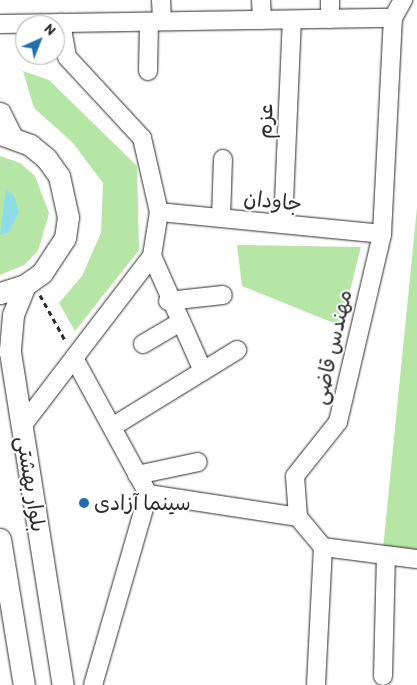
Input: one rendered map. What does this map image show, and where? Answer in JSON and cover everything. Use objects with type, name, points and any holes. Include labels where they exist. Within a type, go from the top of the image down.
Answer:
[{"type":"main road","points":[[0,113],[5,135],[46,158],[66,196],[65,238],[56,257],[28,283],[0,293]]},
{"type":"main road","name":"بلوار بهشتی","points":[[28,283],[13,315],[10,352],[63,685]]},
{"type":"main road","name":"بلوار بهشتی","points":[[0,539],[4,594],[24,685]]},
{"type":"street","points":[[148,71],[161,0]]},
{"type":"street","points":[[261,0],[262,20]]},
{"type":"street","points":[[330,0],[330,19]]},
{"type":"street","name":"مهندس قاضی","points":[[298,517],[295,476],[338,422],[382,234],[393,18],[403,0]]},
{"type":"street","points":[[65,23],[393,18]]},
{"type":"street","name":"عزم","points":[[283,224],[292,20]]},
{"type":"street","points":[[0,24],[15,24]]},
{"type":"street","points":[[65,46],[67,57],[142,138],[159,212],[152,256],[168,302],[203,371]]},
{"type":"street","points":[[221,218],[223,160]]},
{"type":"street","name":"جاودان","points":[[159,212],[382,234]]},
{"type":"street","points":[[22,426],[152,256]]},
{"type":"street","points":[[168,302],[222,295]]},
{"type":"street","points":[[143,344],[179,324]]},
{"type":"street","points":[[112,427],[238,350]]},
{"type":"street","points":[[74,358],[148,494],[93,685]]},
{"type":"street","points":[[137,475],[198,462]]},
{"type":"street","points":[[148,494],[298,517],[323,547],[417,559]]},
{"type":"street","points":[[316,685],[323,547]]},
{"type":"street","points":[[383,676],[386,556]]},
{"type":"path","points":[[28,283],[74,358]]},
{"type":"green space","points":[[23,71],[49,80],[137,166],[139,250],[75,331],[59,303],[82,276],[101,233],[103,183],[73,143],[34,108]]},
{"type":"green space","points":[[0,156],[20,163],[35,176],[49,213],[38,251],[24,265],[0,275]]},
{"type":"green space","points":[[417,207],[417,554],[383,549]]},
{"type":"green space","points":[[237,245],[361,247],[341,326],[242,286]]},
{"type":"water","points":[[6,189],[14,196],[19,212],[9,232],[0,235]]},
{"type":"place","name":"سینما آزادی","points":[[84,503]]}]
